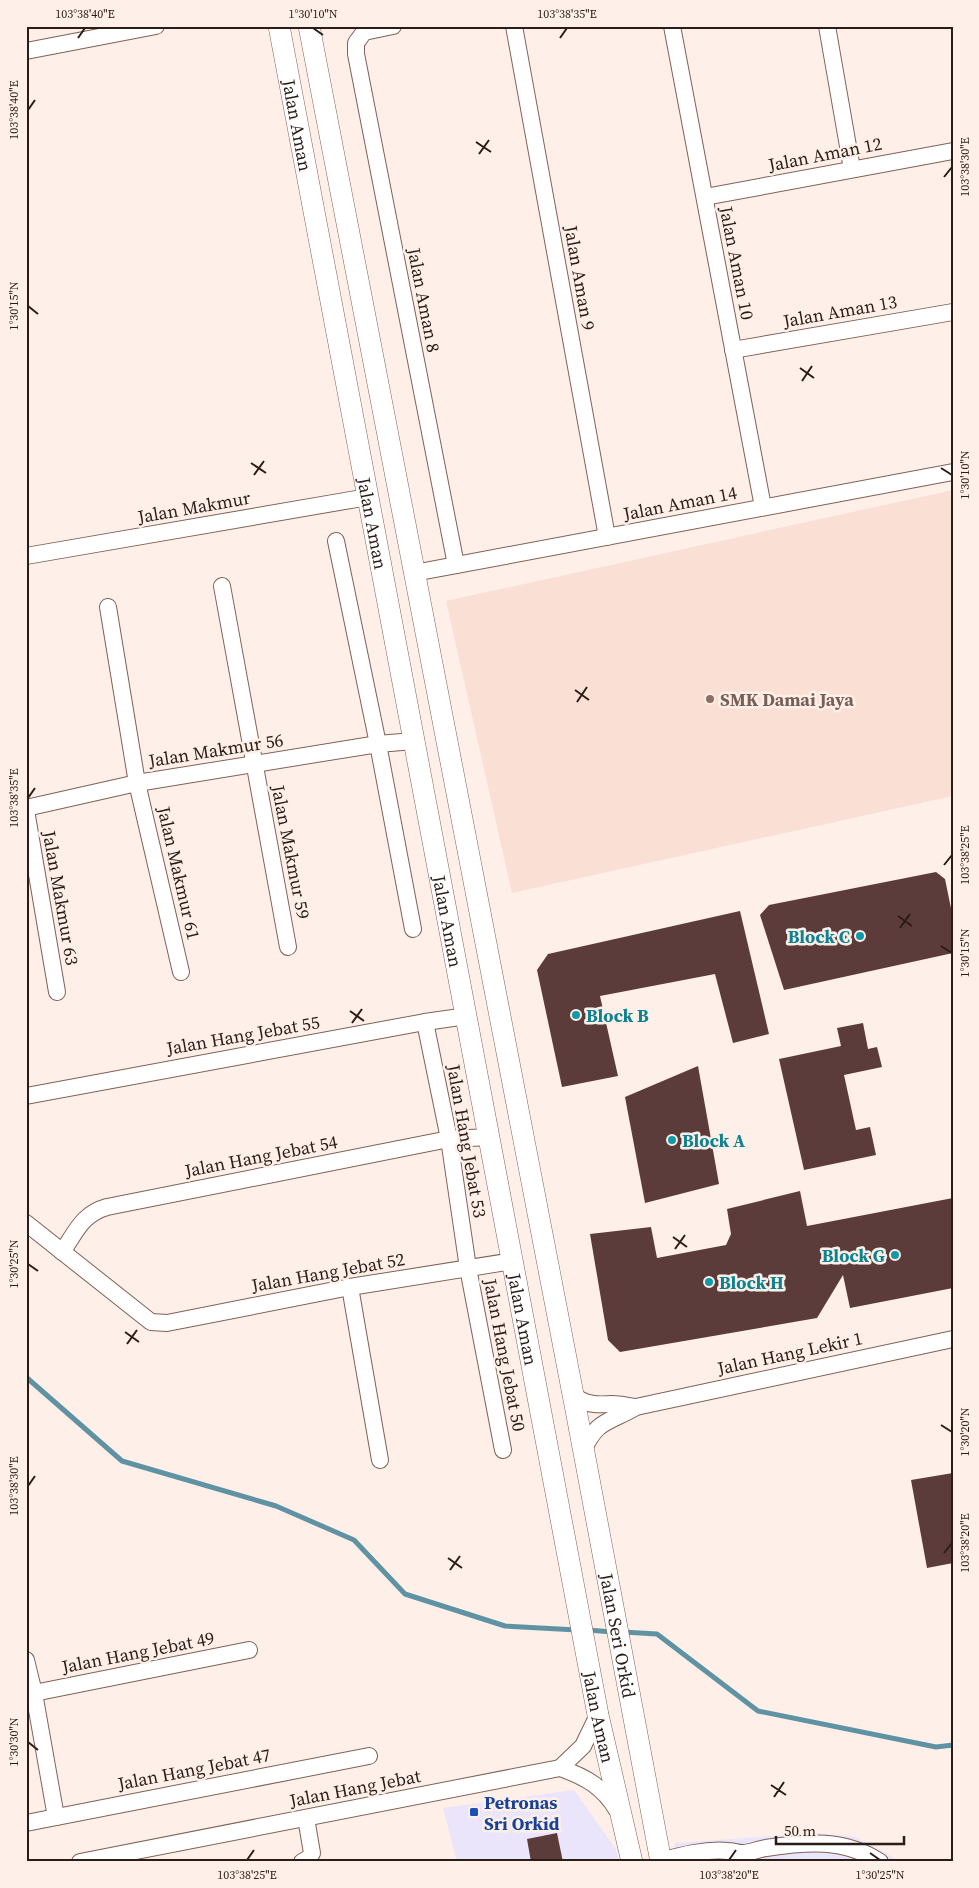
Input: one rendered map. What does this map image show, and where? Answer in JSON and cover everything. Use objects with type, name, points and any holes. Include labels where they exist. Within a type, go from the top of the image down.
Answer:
[{"type":"main road","name":"Jalan Aman","points":[[279,26],[598,1716],[620,1816]]},
{"type":"main road","name":"Jalan Aman","points":[[309,26],[574,1403]]},
{"type":"main road","name":"Jalan Seri Orkid","points":[[574,1403],[660,1861]]},
{"type":"main road","points":[[620,1816],[632,1862]]},
{"type":"street","points":[[26,51],[156,26]]},
{"type":"street","name":"Jalan Aman 8","points":[[393,26],[364,32],[356,43],[358,64],[456,565]]},
{"type":"street","name":"Jalan Aman 9","points":[[514,26],[607,536]]},
{"type":"street","name":"Jalan Aman 10","points":[[672,26],[763,507]]},
{"type":"street","points":[[827,26],[852,169]]},
{"type":"street","name":"Jalan Aman 12","points":[[705,197],[953,151]]},
{"type":"street","name":"Jalan Aman 13","points":[[734,350],[953,312]]},
{"type":"street","name":"Jalan Aman 14","points":[[414,572],[953,472]]},
{"type":"street","name":"Jalan Makmur","points":[[26,556],[368,497]]},
{"type":"street","points":[[336,541],[378,744],[413,928]]},
{"type":"street","name":"Jalan Makmur 59","points":[[222,586],[288,947]]},
{"type":"street","name":"Jalan Makmur 61","points":[[108,607],[137,783],[181,972]]},
{"type":"street","name":"Jalan Makmur 56","points":[[26,809],[137,783],[378,744],[414,741]]},
{"type":"street","name":"Jalan Makmur 63","points":[[26,809],[57,992]]},
{"type":"street","name":"Jalan Hang Jebat 55","points":[[26,1096],[425,1022],[467,1016]]},
{"type":"street","name":"Jalan Hang Jebat 53","points":[[425,1022],[449,1139],[468,1268]]},
{"type":"street","name":"Jalan Hang Jebat 54","points":[[62,1252],[87,1216],[101,1209],[449,1139],[490,1138]]},
{"type":"street","points":[[26,1223],[62,1252]]},
{"type":"street","name":"Jalan Hang Jebat 52","points":[[62,1252],[151,1322],[166,1323],[350,1287],[513,1262]]},
{"type":"street","name":"Jalan Hang Jebat 50","points":[[468,1268],[503,1450]]},
{"type":"street","points":[[350,1287],[380,1460]]},
{"type":"street","name":"Jalan Hang Lekir 1","points":[[584,1451],[590,1436],[602,1424],[636,1407],[953,1339]]},
{"type":"street","name":"Jalan Hang Lekir 1","points":[[574,1403],[580,1401],[590,1404],[636,1407]]},
{"type":"street","name":"Jalan Hang Jebat 49","points":[[34,1693],[249,1650]]},
{"type":"street","points":[[26,1660],[34,1693],[56,1817]]},
{"type":"street","points":[[598,1716],[582,1746],[560,1768],[595,1784],[608,1795],[620,1816]]},
{"type":"street","name":"Jalan Hang Jebat 47","points":[[26,1823],[370,1756]]},
{"type":"street","name":"Jalan Hang Jebat","points":[[80,1862],[560,1768]]},
{"type":"street","points":[[302,1862],[309,1858],[312,1853],[306,1818]]},
{"type":"street","points":[[660,1861],[699,1852],[728,1851],[739,1858],[767,1848],[813,1842],[849,1846],[880,1862]]},
{"type":"shaded area","name":"SMK Damai Jaya","points":[[953,490],[953,796],[512,893],[446,601]]},
{"type":"shaded area","points":[[574,1790],[616,1849],[619,1862],[457,1862],[443,1808]]},
{"type":"shaded area","points":[[817,1833],[856,1837],[894,1858],[897,1862],[677,1862],[674,1843]]},
{"type":"building","name":"Block C","points":[[936,872],[945,879],[953,918],[953,953],[784,990],[760,915],[769,905]]},
{"type":"building","name":"Block B","points":[[740,911],[769,1034],[733,1043],[715,974],[600,996],[618,1076],[562,1087],[537,970],[548,954]]},
{"type":"building","points":[[863,1023],[868,1049],[877,1047],[882,1067],[844,1075],[856,1130],[870,1127],[876,1155],[804,1170],[779,1059],[841,1046],[837,1028]]},
{"type":"building","name":"Block A","points":[[698,1066],[719,1184],[645,1203],[625,1097]]},
{"type":"building","name":"Block H","points":[[800,1191],[807,1226],[953,1198],[953,1288],[850,1308],[843,1275],[817,1318],[620,1352],[608,1340],[590,1234],[651,1227],[657,1258],[726,1245],[731,1234],[727,1209]]},
{"type":"building","points":[[953,1473],[953,1563],[927,1568],[911,1480]]},
{"type":"building","points":[[557,1833],[563,1862],[531,1862],[527,1839]]},
{"type":"waterway","points":[[26,1377],[122,1461],[276,1506],[354,1540],[405,1594],[505,1626],[577,1630]]},
{"type":"waterway","points":[[588,1630],[612,1632]]},
{"type":"waterway","points":[[623,1632],[657,1634],[758,1711],[936,1747],[953,1745]]},
{"type":"place","name":"SMK Damai Jaya","points":[[710,699]]},
{"type":"place","name":"Block C","points":[[860,936]]},
{"type":"place","name":"Block B","points":[[576,1015]]},
{"type":"place","name":"Block A","points":[[672,1140]]},
{"type":"place","name":"Block G","points":[[895,1255]]},
{"type":"place","name":"Block H","points":[[709,1282]]},
{"type":"place","name":"Petronas Sri Orkid","points":[[474,1812]]}]
